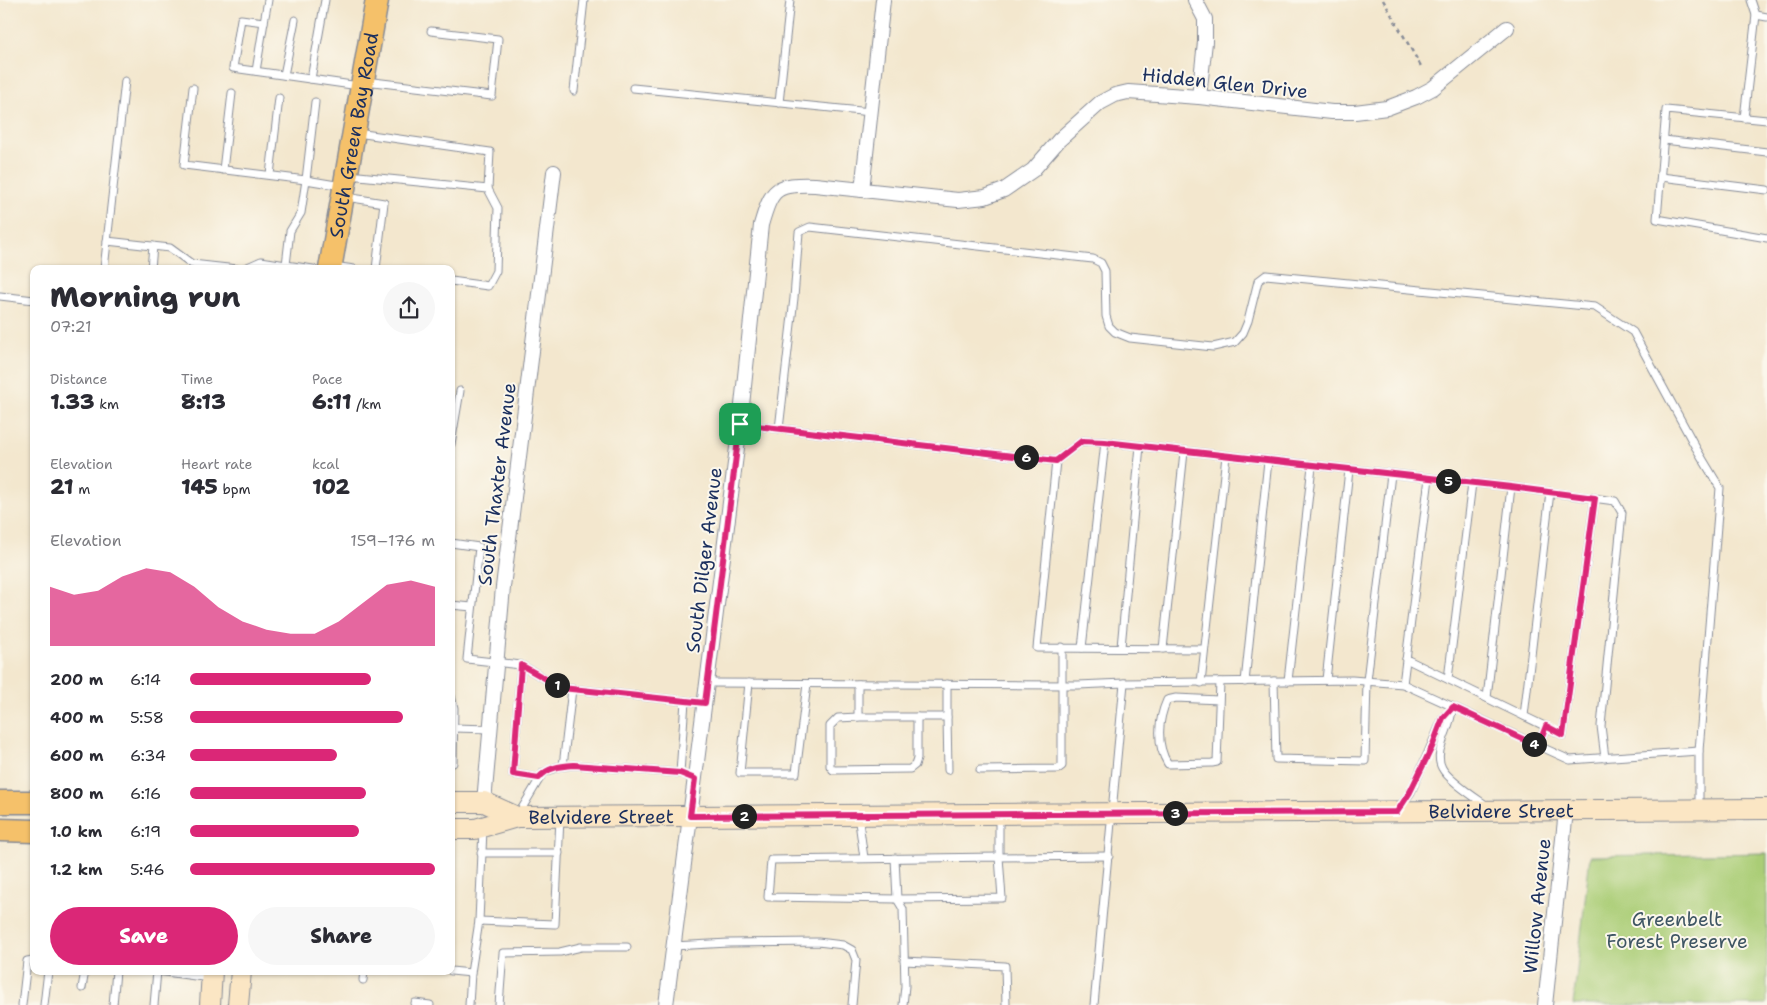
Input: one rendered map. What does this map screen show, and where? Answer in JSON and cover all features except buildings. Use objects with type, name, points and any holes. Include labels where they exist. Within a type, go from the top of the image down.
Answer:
[{"type":"main road","name":"South Green Bay Road","points":[[325,265],[345,186],[377,0]]},
{"type":"main road","points":[[0,802],[30,802]]},
{"type":"main road","name":"Belvidere Street","points":[[455,802],[484,802],[517,817]]},
{"type":"main road","name":"Belvidere Street","points":[[455,829],[474,829],[517,817],[1767,809]]},
{"type":"main road","points":[[0,830],[30,830]]},
{"type":"main road","points":[[210,1005],[212,975]]},
{"type":"main road","points":[[238,1005],[241,975]]},
{"type":"street","points":[[862,190],[883,0]]},
{"type":"street","points":[[1195,0],[1205,19],[1205,42],[1199,96]]},
{"type":"street","name":"Hidden Glen Drive","points":[[862,190],[958,200],[984,197],[1004,190],[1033,170],[1058,140],[1100,103],[1115,95],[1128,92],[1199,96],[1332,112],[1355,112],[1387,108],[1416,98],[1433,88],[1507,28]]},
{"type":"street","name":"South Thaxter Avenue","points":[[484,802],[503,587],[554,172]]},
{"type":"street","name":"South Dilger Avenue","points":[[666,1005],[740,424],[761,225],[771,196],[782,188],[798,185],[862,190]]},
{"type":"street","name":"Willow Avenue","points":[[1545,1005],[1566,810]]},
{"type":"lane","points":[[256,72],[268,0]]},
{"type":"lane","points":[[312,79],[325,0]]},
{"type":"lane","points":[[574,91],[584,0]]},
{"type":"lane","points":[[779,103],[790,0]]},
{"type":"lane","points":[[1744,118],[1756,15],[1751,0]]},
{"type":"lane","points":[[1756,15],[1767,17]]},
{"type":"lane","points":[[264,22],[241,19],[232,68],[312,79],[492,96],[498,39],[432,31]]},
{"type":"lane","points":[[284,75],[294,20]]},
{"type":"lane","points":[[104,265],[125,81]]},
{"type":"lane","points":[[193,88],[184,166],[345,186],[488,189]]},
{"type":"lane","points":[[633,88],[870,112]]},
{"type":"lane","points":[[223,170],[232,93]]},
{"type":"lane","points":[[270,176],[279,98]]},
{"type":"lane","points":[[286,265],[290,231],[301,213],[315,102]]},
{"type":"lane","points":[[1767,120],[1666,110],[1657,219],[1767,238]]},
{"type":"lane","points":[[354,133],[490,152],[488,189],[498,208],[496,271],[488,286],[455,282]]},
{"type":"lane","points":[[1664,140],[1767,152]]},
{"type":"lane","points":[[1661,177],[1767,190]]},
{"type":"lane","points":[[345,186],[384,203],[376,265]]},
{"type":"lane","points":[[780,429],[799,232],[810,227],[1093,259],[1101,263],[1105,271],[1106,316],[1109,326],[1116,332],[1130,338],[1213,347],[1235,342],[1243,333],[1258,281],[1266,275],[1595,307],[1633,332],[1720,488],[1700,751],[1699,809]]},
{"type":"lane","points":[[107,241],[170,248],[192,264],[201,265]]},
{"type":"lane","points":[[151,265],[153,246]]},
{"type":"lane","points":[[252,265],[261,261],[278,265]]},
{"type":"lane","points":[[0,296],[30,300]]},
{"type":"lane","points":[[455,420],[460,391]]},
{"type":"lane","points":[[740,424],[1056,461],[1082,441],[1105,442],[1511,487],[1616,501],[1622,513],[1602,726],[1605,758]]},
{"type":"lane","points":[[1082,648],[1105,442]]},
{"type":"lane","points":[[1121,648],[1140,446]]},
{"type":"lane","points":[[1163,649],[1184,452]]},
{"type":"lane","points":[[1201,683],[1226,456]]},
{"type":"lane","points":[[1056,461],[1037,648],[1204,649]]},
{"type":"lane","points":[[1245,682],[1268,461]]},
{"type":"lane","points":[[1288,681],[1312,466]]},
{"type":"lane","points":[[1326,680],[1349,470]]},
{"type":"lane","points":[[1274,681],[1276,759],[1365,761],[1367,681],[1391,474]]},
{"type":"lane","points":[[1403,684],[1428,478]]},
{"type":"lane","points":[[1448,679],[1472,483]]},
{"type":"lane","points":[[1487,698],[1511,487]]},
{"type":"lane","points":[[1524,716],[1550,492]]},
{"type":"lane","points":[[1406,659],[1563,735],[1595,498]]},
{"type":"lane","points":[[455,543],[479,546],[467,659],[521,665],[562,688],[705,703]]},
{"type":"lane","points":[[455,606],[472,608]]},
{"type":"lane","points":[[980,770],[1058,769],[1062,766],[1062,647]]},
{"type":"lane","points":[[521,665],[513,774],[539,778]]},
{"type":"lane","points":[[708,683],[1062,685],[1326,680],[1367,681],[1403,684],[1452,709],[1570,760],[1700,751]]},
{"type":"lane","points":[[1219,700],[1176,698],[1167,700],[1162,711],[1159,742],[1162,754],[1168,764],[1217,762],[1220,682]]},
{"type":"lane","points":[[749,683],[740,772],[796,773],[808,684]]},
{"type":"lane","points":[[858,684],[858,717]]},
{"type":"lane","points":[[947,684],[948,770]]},
{"type":"lane","points":[[1094,1005],[1124,684]]},
{"type":"lane","points":[[563,766],[572,689]]},
{"type":"lane","points":[[680,773],[685,701]]},
{"type":"lane","points":[[1452,709],[1451,720],[1439,756],[1441,767],[1449,776],[1495,811]]},
{"type":"lane","points":[[1397,812],[1410,792],[1432,747],[1443,718],[1452,709]]},
{"type":"lane","points":[[917,717],[918,759],[910,769],[833,770],[830,766],[830,726],[838,718],[858,717],[917,717],[947,717]]},
{"type":"lane","points":[[1538,746],[1546,726]]},
{"type":"lane","points":[[455,728],[490,729]]},
{"type":"lane","points":[[517,817],[543,772],[563,766],[574,765],[680,773],[695,779]]},
{"type":"lane","points":[[999,814],[999,856],[1002,898],[768,897],[771,860],[999,856],[1109,856]]},
{"type":"lane","points":[[858,815],[864,858]]},
{"type":"lane","points":[[479,921],[555,924],[560,817]]},
{"type":"lane","points":[[468,1005],[479,921],[483,826]]},
{"type":"lane","points":[[481,853],[559,853]]},
{"type":"lane","points":[[895,858],[897,899],[903,909],[905,986],[903,1005]]},
{"type":"lane","points":[[674,946],[818,942],[843,945],[852,950],[856,960],[852,1005]]},
{"type":"lane","points":[[499,1005],[503,953],[560,952],[581,947],[627,947]]},
{"type":"lane","points":[[22,1005],[27,961],[30,961]]},
{"type":"lane","points":[[904,961],[1005,966],[1006,1005]]},
{"type":"lane","points":[[455,971],[471,973]]},
{"type":"lane","points":[[44,1005],[48,975]]},
{"type":"lane","points":[[82,988],[84,975]]},
{"type":"lane","points":[[113,1005],[116,975]]},
{"type":"lane","points":[[154,1005],[158,975]]},
{"type":"lane","points":[[363,980],[364,975]]},
{"type":"lane","points":[[415,1003],[430,1005]]},
{"type":"path","points":[[1383,0],[1422,68]]},
{"type":"green space","name":"Greenbelt Forest Preserve","points":[[1767,853],[1767,1005],[1573,1005],[1590,856]]},
{"type":"route","points":[[740,424],[1056,461],[1082,441],[1105,442],[1595,498],[1563,735],[1546,726],[1538,746],[1453,707],[1443,718],[1432,747],[1410,792],[1397,812],[690,816],[695,779],[680,773],[574,765],[557,767],[543,772],[539,778],[513,774],[521,665],[562,688],[705,703],[740,424]]}]
